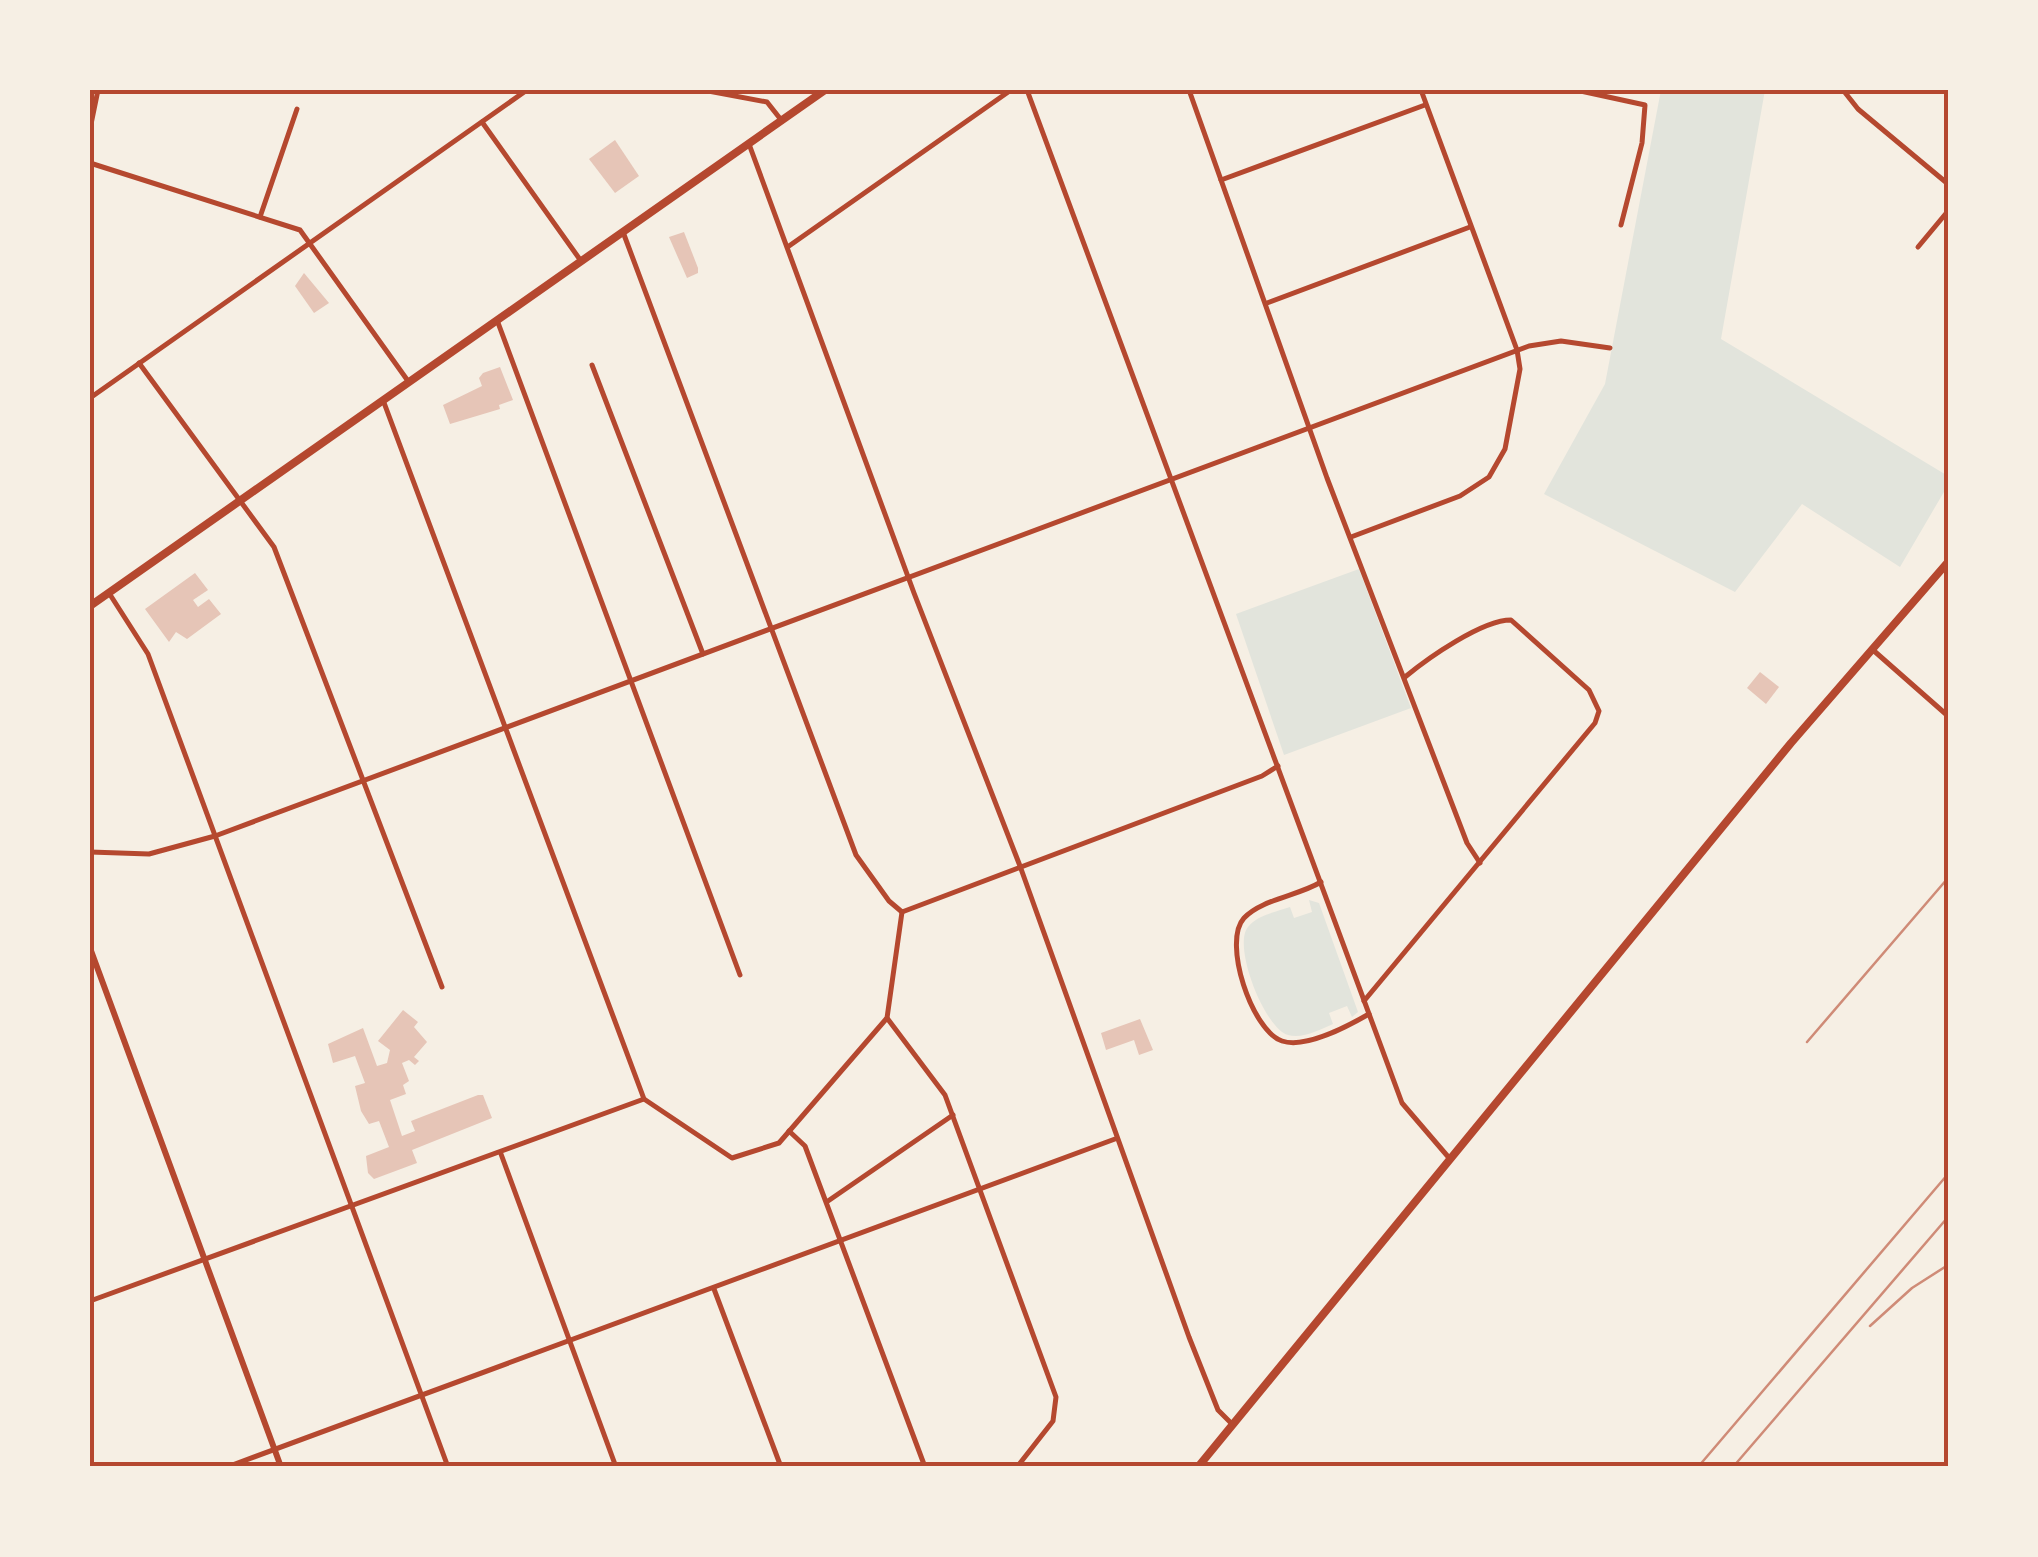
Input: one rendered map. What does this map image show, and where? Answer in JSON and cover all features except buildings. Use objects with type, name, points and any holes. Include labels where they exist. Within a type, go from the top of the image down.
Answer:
[{"type":"main road","points":[[90,606],[825,90]]},
{"type":"main road","points":[[1198,1467],[1871,648],[1948,562]]},
{"type":"street","points":[[90,129],[98,90]]},
{"type":"street","points":[[90,398],[528,90]]},
{"type":"street","points":[[705,90],[767,102],[782,121]]},
{"type":"street","points":[[788,246],[1011,90]]},
{"type":"street","points":[[1027,90],[1402,1103],[1450,1158]]},
{"type":"street","points":[[1189,90],[1467,844],[1480,864]]},
{"type":"street","points":[[1352,537],[1460,496],[1488,478],[1505,449],[1520,369],[1421,90]]},
{"type":"street","points":[[1576,90],[1645,105],[1642,143],[1620,225]]},
{"type":"street","points":[[1843,90],[1858,109],[1948,184]]},
{"type":"street","points":[[1221,180],[1426,105]]},
{"type":"street","points":[[260,217],[297,108]]},
{"type":"street","points":[[482,122],[580,261]]},
{"type":"street","points":[[750,144],[1218,1410],[1234,1426]]},
{"type":"street","points":[[90,163],[300,230],[408,382]]},
{"type":"street","points":[[1918,247],[1948,211]]},
{"type":"street","points":[[1267,303],[1471,227]]},
{"type":"street","points":[[623,232],[856,855],[888,901],[902,912]]},
{"type":"street","points":[[496,320],[740,975]]},
{"type":"street","points":[[90,852],[148,854],[215,836],[1516,350],[1561,340],[1610,348]]},
{"type":"street","points":[[139,362],[274,547],[442,988]]},
{"type":"street","points":[[592,365],[703,654]]},
{"type":"street","points":[[382,400],[644,1099],[736,1160],[773,1149],[886,1018],[902,912]]},
{"type":"street","points":[[109,593],[148,654],[448,1467]]},
{"type":"street","points":[[1364,1000],[1595,723],[1598,703],[1577,678],[1511,620],[1492,624],[1434,655],[1405,677]]},
{"type":"street","points":[[1871,648],[1948,716]]},
{"type":"street","points":[[902,912],[1262,776],[1278,766]]},
{"type":"street","points":[[1321,882],[1245,917],[1235,932],[1235,956],[1262,1025],[1281,1040],[1300,1042],[1369,1014]]},
{"type":"street","points":[[90,948],[281,1467]]},
{"type":"street","points":[[886,1018],[945,1094],[1056,1398],[1053,1421],[1017,1467]]},
{"type":"street","points":[[90,1301],[644,1099]]},
{"type":"street","points":[[826,1202],[953,1115]]},
{"type":"street","points":[[789,1131],[805,1146],[926,1467]]},
{"type":"street","points":[[226,1467],[1116,1139]]},
{"type":"street","points":[[501,1154],[616,1467]]},
{"type":"street","points":[[714,1289],[781,1467]]},
{"type":"shaded area","points":[[1661,90],[1765,90],[1721,339],[1948,476],[1948,485],[1900,567],[1802,504],[1735,592],[1544,494],[1605,384]]},
{"type":"shaded area","points":[[1359,569],[1411,708],[1284,755],[1236,614]]},
{"type":"shaded area","points":[[1309,900],[1319,903],[1358,1012],[1352,1017],[1347,1006],[1329,1013],[1333,1024],[1294,1036],[1279,1029],[1261,1003],[1248,968],[1244,937],[1252,923],[1267,914],[1290,907],[1294,918],[1312,912]]},
{"type":"railway","points":[[1807,1042],[1948,878]]},
{"type":"railway","points":[[1698,1467],[1948,1174]]},
{"type":"railway","points":[[1733,1467],[1948,1217]]},
{"type":"railway","points":[[1870,1326],[1912,1288],[1948,1265]]}]
